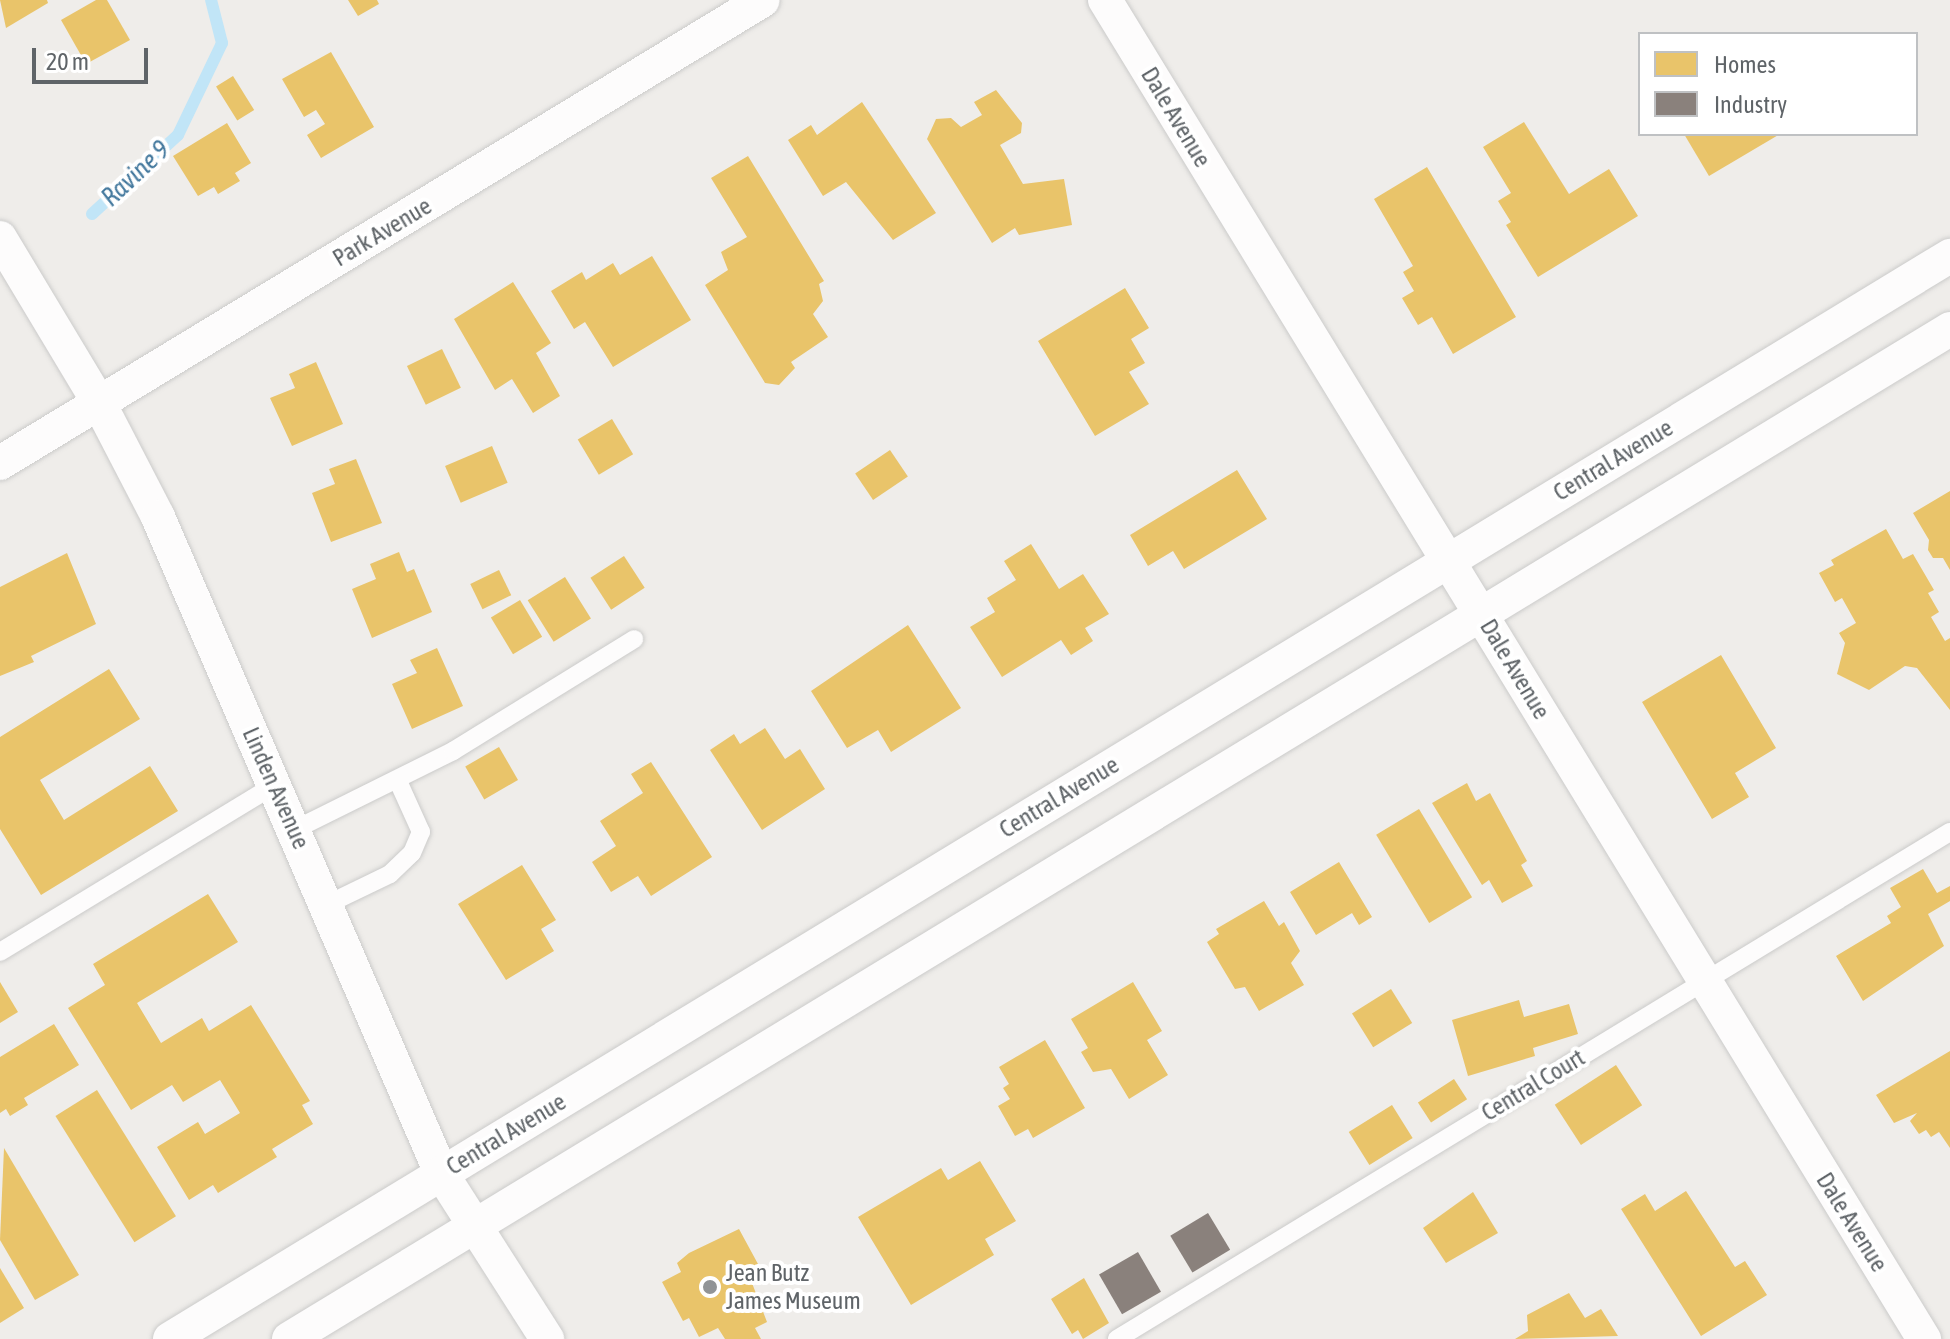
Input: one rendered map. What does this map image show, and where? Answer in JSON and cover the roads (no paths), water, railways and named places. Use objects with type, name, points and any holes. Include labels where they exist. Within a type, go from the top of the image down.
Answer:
[{"type":"street","name":"Park Avenue","points":[[0,463],[763,0]]},
{"type":"street","name":"Dale Avenue","points":[[1105,0],[1924,1339]]},
{"type":"street","name":"Linden Avenue","points":[[0,238],[99,403],[158,517],[441,1173],[547,1339]]},
{"type":"street","name":"Central Avenue","points":[[170,1339],[1950,256]]},
{"type":"street","points":[[289,1339],[1950,329]]},
{"type":"lane","points":[[294,830],[398,781],[634,639]]},
{"type":"lane","points":[[326,905],[390,874],[412,853],[421,832],[398,781]]},
{"type":"lane","points":[[0,952],[275,785]]},
{"type":"lane","name":"Central Court","points":[[1117,1339],[1950,832]]},
{"type":"waterway","name":"Ravine 9","points":[[92,214],[178,135],[222,43],[211,0]]},
{"type":"place","name":"Jean Butz James Museum","points":[[710,1287]]}]
